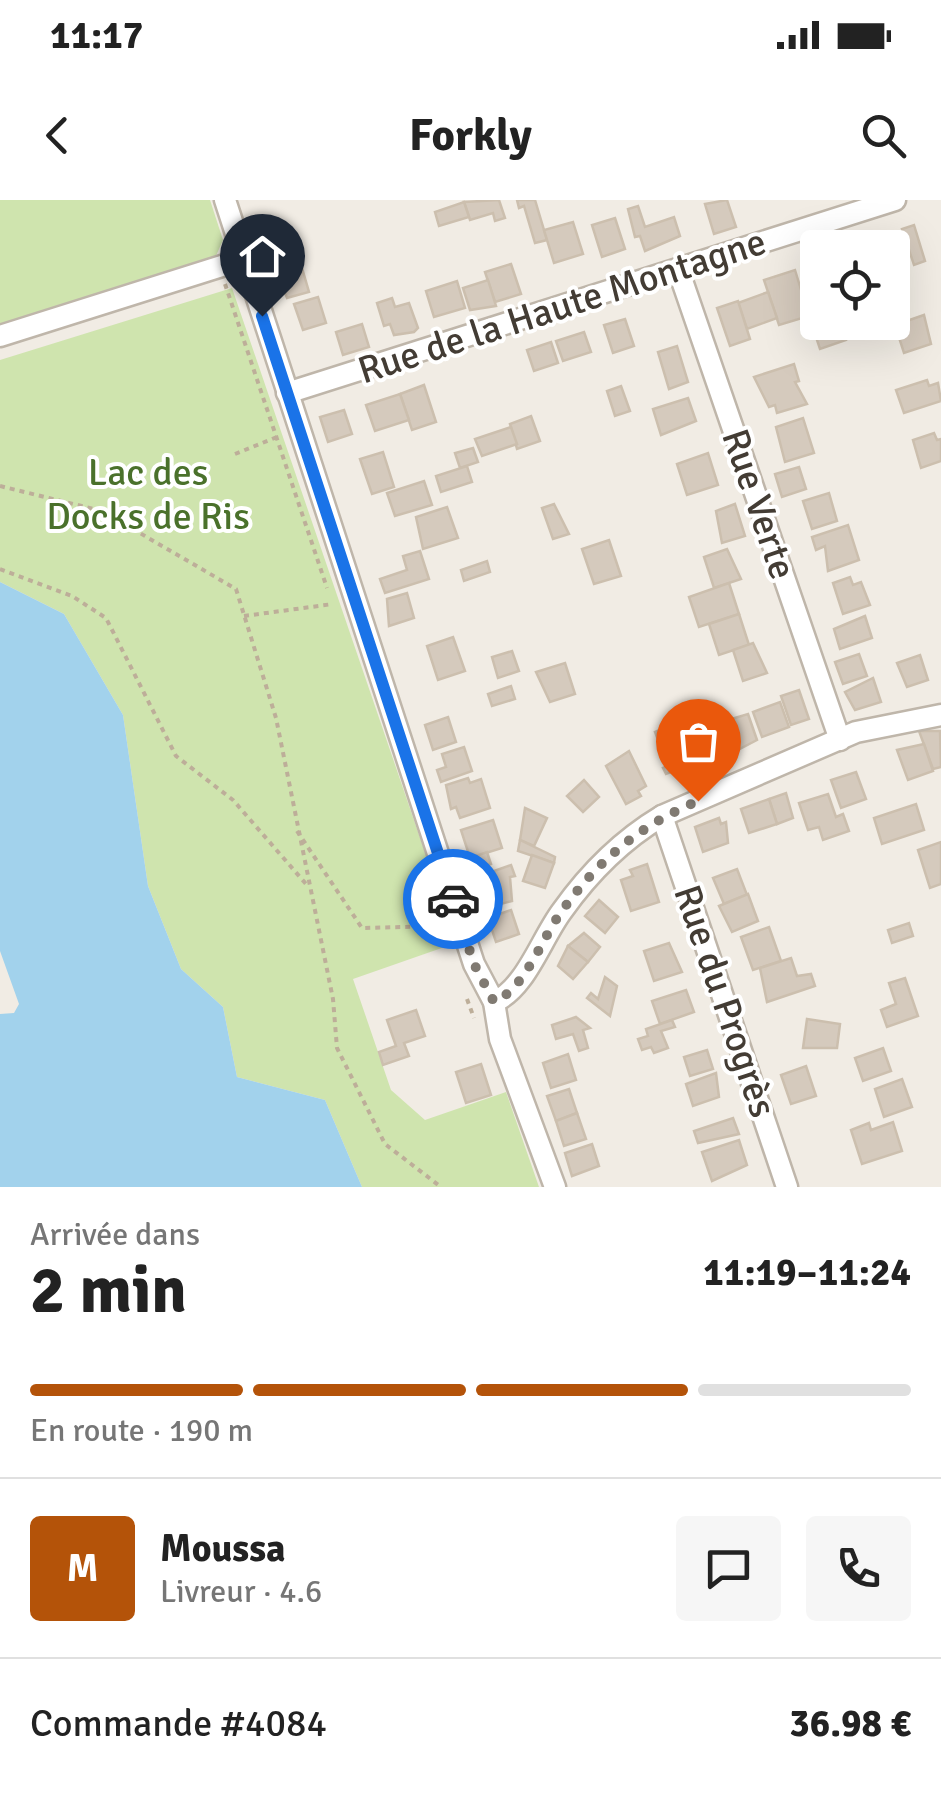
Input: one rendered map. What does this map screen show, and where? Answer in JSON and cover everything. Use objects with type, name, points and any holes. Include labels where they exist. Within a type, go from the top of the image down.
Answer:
[{"type":"street","points":[[226,200],[474,964],[494,1002],[500,1038],[555,1187]]},
{"type":"street","name":"Rue de la Haute Montagne","points":[[287,393],[894,200]]},
{"type":"street","points":[[0,336],[244,258]]},
{"type":"street","name":"Rue Verte","points":[[678,269],[840,740]]},
{"type":"street","points":[[494,1002],[510,995],[555,921],[594,872],[636,832],[662,816],[840,740],[879,726],[941,715]]},
{"type":"street","name":"Rue du Progrès","points":[[662,816],[787,1187]]},
{"type":"path","points":[[235,454],[277,437]]},
{"type":"path","points":[[0,486],[102,510],[236,589],[276,718],[295,827],[333,999],[337,1048],[386,1144],[441,1187]]},
{"type":"path","points":[[0,568],[72,596],[106,618],[176,756],[233,800],[308,886]]},
{"type":"path","points":[[244,616],[332,604]]},
{"type":"path","points":[[295,827],[362,928],[442,926]]},
{"type":"green space","points":[[0,200],[210,200],[223,240],[215,258],[0,327]]},
{"type":"green space","name":"Lac des Docks de Ris","points":[[232,288],[456,943],[353,979],[391,1090],[425,1120],[506,1092],[539,1187],[362,1187],[325,1100],[237,1077],[223,1007],[181,969],[148,886],[123,715],[64,614],[0,582],[0,360]]},
{"type":"water","points":[[0,582],[64,614],[123,715],[148,886],[181,969],[223,1007],[237,1077],[325,1100],[362,1187],[0,1187],[0,1014],[14,1013],[19,1004],[0,951]]},
{"type":"building","points":[[499,200],[505,218],[495,221],[493,213],[470,220],[464,202]]},
{"type":"building","points":[[517,200],[535,200],[547,240],[535,243],[524,206],[519,208]]},
{"type":"building","points":[[727,200],[736,227],[714,234],[705,204]]},
{"type":"building","points":[[464,202],[469,217],[439,226],[435,212]]},
{"type":"building","points":[[638,206],[645,227],[674,217],[680,236],[645,251],[640,236],[635,237],[628,209]]},
{"type":"building","points":[[615,218],[625,249],[602,257],[592,225]]},
{"type":"building","points":[[573,222],[583,254],[554,263],[544,230]]},
{"type":"building","points":[[914,225],[925,261],[914,265],[910,230],[902,229]]},
{"type":"building","points":[[300,261],[309,292],[287,298],[276,269]]},
{"type":"building","points":[[511,264],[521,294],[495,302],[485,272]]},
{"type":"building","points":[[795,270],[800,286],[800,319],[779,325],[764,280]]},
{"type":"building","points":[[488,280],[496,306],[470,310],[463,288]]},
{"type":"building","points":[[457,281],[465,308],[434,317],[426,291]]},
{"type":"building","points":[[768,292],[777,318],[747,329],[738,303]]},
{"type":"building","points":[[318,297],[326,323],[303,330],[294,304]]},
{"type":"building","points":[[392,298],[395,307],[409,303],[418,328],[414,332],[394,335],[390,324],[384,326],[377,303]]},
{"type":"building","points":[[738,301],[750,339],[730,346],[717,308]]},
{"type":"building","points":[[924,315],[931,344],[904,353],[900,340],[910,340],[910,320]]},
{"type":"building","points":[[625,319],[634,346],[613,353],[604,325]]},
{"type":"building","points":[[362,324],[369,347],[343,355],[336,332]]},
{"type":"building","points":[[584,332],[591,352],[563,361],[556,341]]},
{"type":"building","points":[[817,340],[846,340],[820,349]]},
{"type":"building","points":[[551,342],[558,363],[534,371],[527,350]]},
{"type":"building","points":[[677,346],[688,382],[669,389],[658,352]]},
{"type":"building","points":[[794,364],[799,381],[795,382],[807,404],[777,413],[775,405],[769,407],[754,377]]},
{"type":"building","points":[[927,380],[929,386],[938,383],[941,401],[904,413],[896,390]]},
{"type":"building","points":[[424,385],[436,422],[412,430],[400,394]]},
{"type":"building","points":[[621,386],[630,411],[615,416],[607,391]]},
{"type":"building","points":[[400,394],[409,420],[375,431],[366,405]]},
{"type":"building","points":[[688,398],[696,421],[661,435],[653,409]]},
{"type":"building","points":[[344,410],[352,434],[328,442],[320,417]]},
{"type":"building","points":[[531,416],[540,441],[517,449],[510,424]]},
{"type":"building","points":[[803,418],[814,453],[785,462],[776,427]]},
{"type":"building","points":[[511,427],[517,444],[482,456],[475,439]]},
{"type":"building","points":[[934,433],[937,440],[941,439],[941,461],[921,468],[913,440]]},
{"type":"building","points":[[473,448],[478,462],[460,468],[455,453]]},
{"type":"building","points":[[383,452],[394,487],[372,494],[360,459]]},
{"type":"building","points":[[708,453],[718,485],[687,495],[677,464]]},
{"type":"building","points":[[467,466],[472,482],[441,492],[436,476]]},
{"type":"building","points":[[799,467],[806,489],[782,497],[775,474]]},
{"type":"building","points":[[424,481],[432,505],[395,516],[387,493]]},
{"type":"building","points":[[829,493],[837,521],[812,529],[803,501]]},
{"type":"building","points":[[554,504],[569,534],[553,539],[542,508]]},
{"type":"building","points":[[735,504],[745,536],[722,543],[716,511]]},
{"type":"building","points":[[447,507],[458,538],[423,549],[416,517]]},
{"type":"building","points":[[848,525],[859,560],[828,571],[825,546],[816,550],[812,537]]},
{"type":"building","points":[[609,540],[621,576],[594,584],[582,549]]},
{"type":"building","points":[[727,549],[741,579],[714,588],[704,557]]},
{"type":"building","points":[[420,551],[429,579],[385,593],[380,579],[407,570],[403,556]]},
{"type":"building","points":[[487,561],[490,572],[464,581],[461,570]]},
{"type":"building","points":[[850,577],[853,585],[861,582],[870,605],[843,614],[833,583]]},
{"type":"building","points":[[729,583],[739,614],[699,627],[689,597]]},
{"type":"building","points":[[407,593],[414,618],[389,626],[387,599]]},
{"type":"building","points":[[739,614],[749,645],[719,655],[709,624]]},
{"type":"building","points":[[865,616],[872,638],[840,649],[834,629]]},
{"type":"building","points":[[453,637],[465,671],[438,680],[427,646]]},
{"type":"building","points":[[753,643],[767,673],[743,681],[733,650]]},
{"type":"building","points":[[512,651],[519,671],[498,678],[492,657]]},
{"type":"building","points":[[859,654],[867,676],[843,684],[835,662]]},
{"type":"building","points":[[920,655],[928,680],[907,687],[897,663]]},
{"type":"building","points":[[565,663],[575,694],[550,702],[536,672]]},
{"type":"building","points":[[873,678],[881,702],[855,710],[845,692]]},
{"type":"building","points":[[511,686],[515,699],[492,706],[488,694]]},
{"type":"building","points":[[799,690],[809,719],[791,725],[781,696]]},
{"type":"building","points":[[780,702],[789,727],[762,737],[753,712]]},
{"type":"building","points":[[748,714],[757,740],[732,753],[721,722]]},
{"type":"building","points":[[448,717],[456,742],[433,750],[425,725]]},
{"type":"building","points":[[678,722],[694,763],[666,774],[663,768],[668,766],[655,732]]},
{"type":"building","points":[[919,731],[940,731],[941,767],[933,769]]},
{"type":"building","points":[[924,744],[933,771],[908,780],[897,750]]},
{"type":"building","points":[[464,747],[472,771],[441,782],[437,770],[446,767],[442,754]]},
{"type":"building","points":[[629,751],[646,786],[638,791],[641,796],[626,804],[606,766]]},
{"type":"building","points":[[856,772],[866,799],[841,808],[831,780]]},
{"type":"building","points":[[468,778],[470,783],[481,779],[490,808],[460,818],[456,807],[451,809],[446,785]]},
{"type":"building","points":[[584,780],[599,797],[583,812],[567,796]]},
{"type":"building","points":[[786,793],[793,818],[777,824],[769,799]]},
{"type":"building","points":[[828,794],[836,817],[843,814],[849,831],[823,840],[819,827],[808,830],[799,803]]},
{"type":"building","points":[[769,799],[777,824],[749,833],[741,809]]},
{"type":"building","points":[[916,804],[924,830],[882,844],[874,818]]},
{"type":"building","points":[[525,808],[547,818],[534,846],[520,840]]},
{"type":"building","points":[[719,818],[721,824],[726,822],[728,843],[703,852],[695,827]]},
{"type":"building","points":[[493,820],[502,848],[470,858],[461,830]]},
{"type":"building","points":[[520,840],[555,857],[554,863],[518,851]]},
{"type":"building","points":[[941,842],[941,884],[930,888],[918,850]]},
{"type":"building","points":[[487,852],[491,864],[471,871],[467,859]]},
{"type":"building","points":[[532,855],[554,863],[545,888],[523,881]]},
{"type":"building","points":[[647,864],[659,902],[631,911],[621,880],[633,876],[630,870]]},
{"type":"building","points":[[511,865],[515,876],[510,877],[512,901],[485,908],[479,889],[498,881],[494,871]]},
{"type":"building","points":[[737,869],[747,895],[724,904],[713,878]]},
{"type":"building","points":[[748,894],[758,921],[732,932],[719,906]]},
{"type":"building","points":[[599,900],[618,917],[605,933],[585,916]]},
{"type":"building","points":[[511,910],[519,934],[496,942],[488,918]]},
{"type":"building","points":[[909,923],[913,936],[892,943],[888,930]]},
{"type":"building","points":[[769,927],[781,961],[753,970],[741,937]]},
{"type":"building","points":[[584,933],[600,947],[588,962],[568,946]]},
{"type":"building","points":[[669,943],[682,972],[654,981],[644,951]]},
{"type":"building","points":[[568,946],[588,962],[573,979],[558,966]]},
{"type":"building","points":[[791,958],[797,976],[811,974],[815,986],[767,1002],[760,968]]},
{"type":"building","points":[[605,977],[617,986],[610,1016],[587,998],[591,993],[598,999]]},
{"type":"building","points":[[905,978],[918,1016],[887,1027],[881,1010],[896,1004],[889,983]]},
{"type":"building","points":[[686,990],[694,1012],[660,1024],[652,1001]]},
{"type":"building","points":[[416,1010],[425,1036],[404,1043],[409,1056],[383,1065],[379,1052],[396,1046],[387,1020]]},
{"type":"building","points":[[576,1017],[590,1028],[583,1030],[588,1048],[579,1051],[573,1034],[556,1039],[552,1025]]},
{"type":"building","points":[[807,1019],[840,1024],[837,1048],[803,1048]]},
{"type":"building","points":[[672,1020],[675,1027],[661,1031],[668,1048],[654,1053],[651,1047],[642,1050],[638,1039],[648,1036],[646,1029]]},
{"type":"building","points":[[883,1048],[891,1071],[863,1081],[855,1058]]},
{"type":"building","points":[[707,1050],[713,1069],[690,1076],[684,1057]]},
{"type":"building","points":[[568,1054],[576,1080],[551,1088],[543,1063]]},
{"type":"building","points":[[481,1064],[491,1095],[466,1103],[456,1072]]},
{"type":"building","points":[[806,1066],[816,1096],[791,1104],[781,1075]]},
{"type":"building","points":[[716,1073],[719,1097],[693,1106],[686,1084]]},
{"type":"building","points":[[902,1079],[912,1107],[884,1117],[875,1089]]},
{"type":"building","points":[[569,1089],[577,1113],[556,1121],[547,1096]]},
{"type":"building","points":[[577,1113],[586,1139],[564,1146],[556,1121]]},
{"type":"building","points":[[733,1118],[739,1134],[698,1143],[694,1131]]},
{"type":"building","points":[[893,1122],[902,1151],[862,1164],[851,1130],[869,1123],[871,1130]]},
{"type":"building","points":[[739,1140],[747,1165],[712,1181],[702,1152]]},
{"type":"building","points":[[592,1144],[599,1166],[572,1176],[565,1153]]},
{"type":"way so far","points":[[453,899],[474,964],[494,1002],[510,995],[563,909],[612,853],[662,816],[698,801]]},
{"type":"route","points":[[262,316],[453,899]]}]
